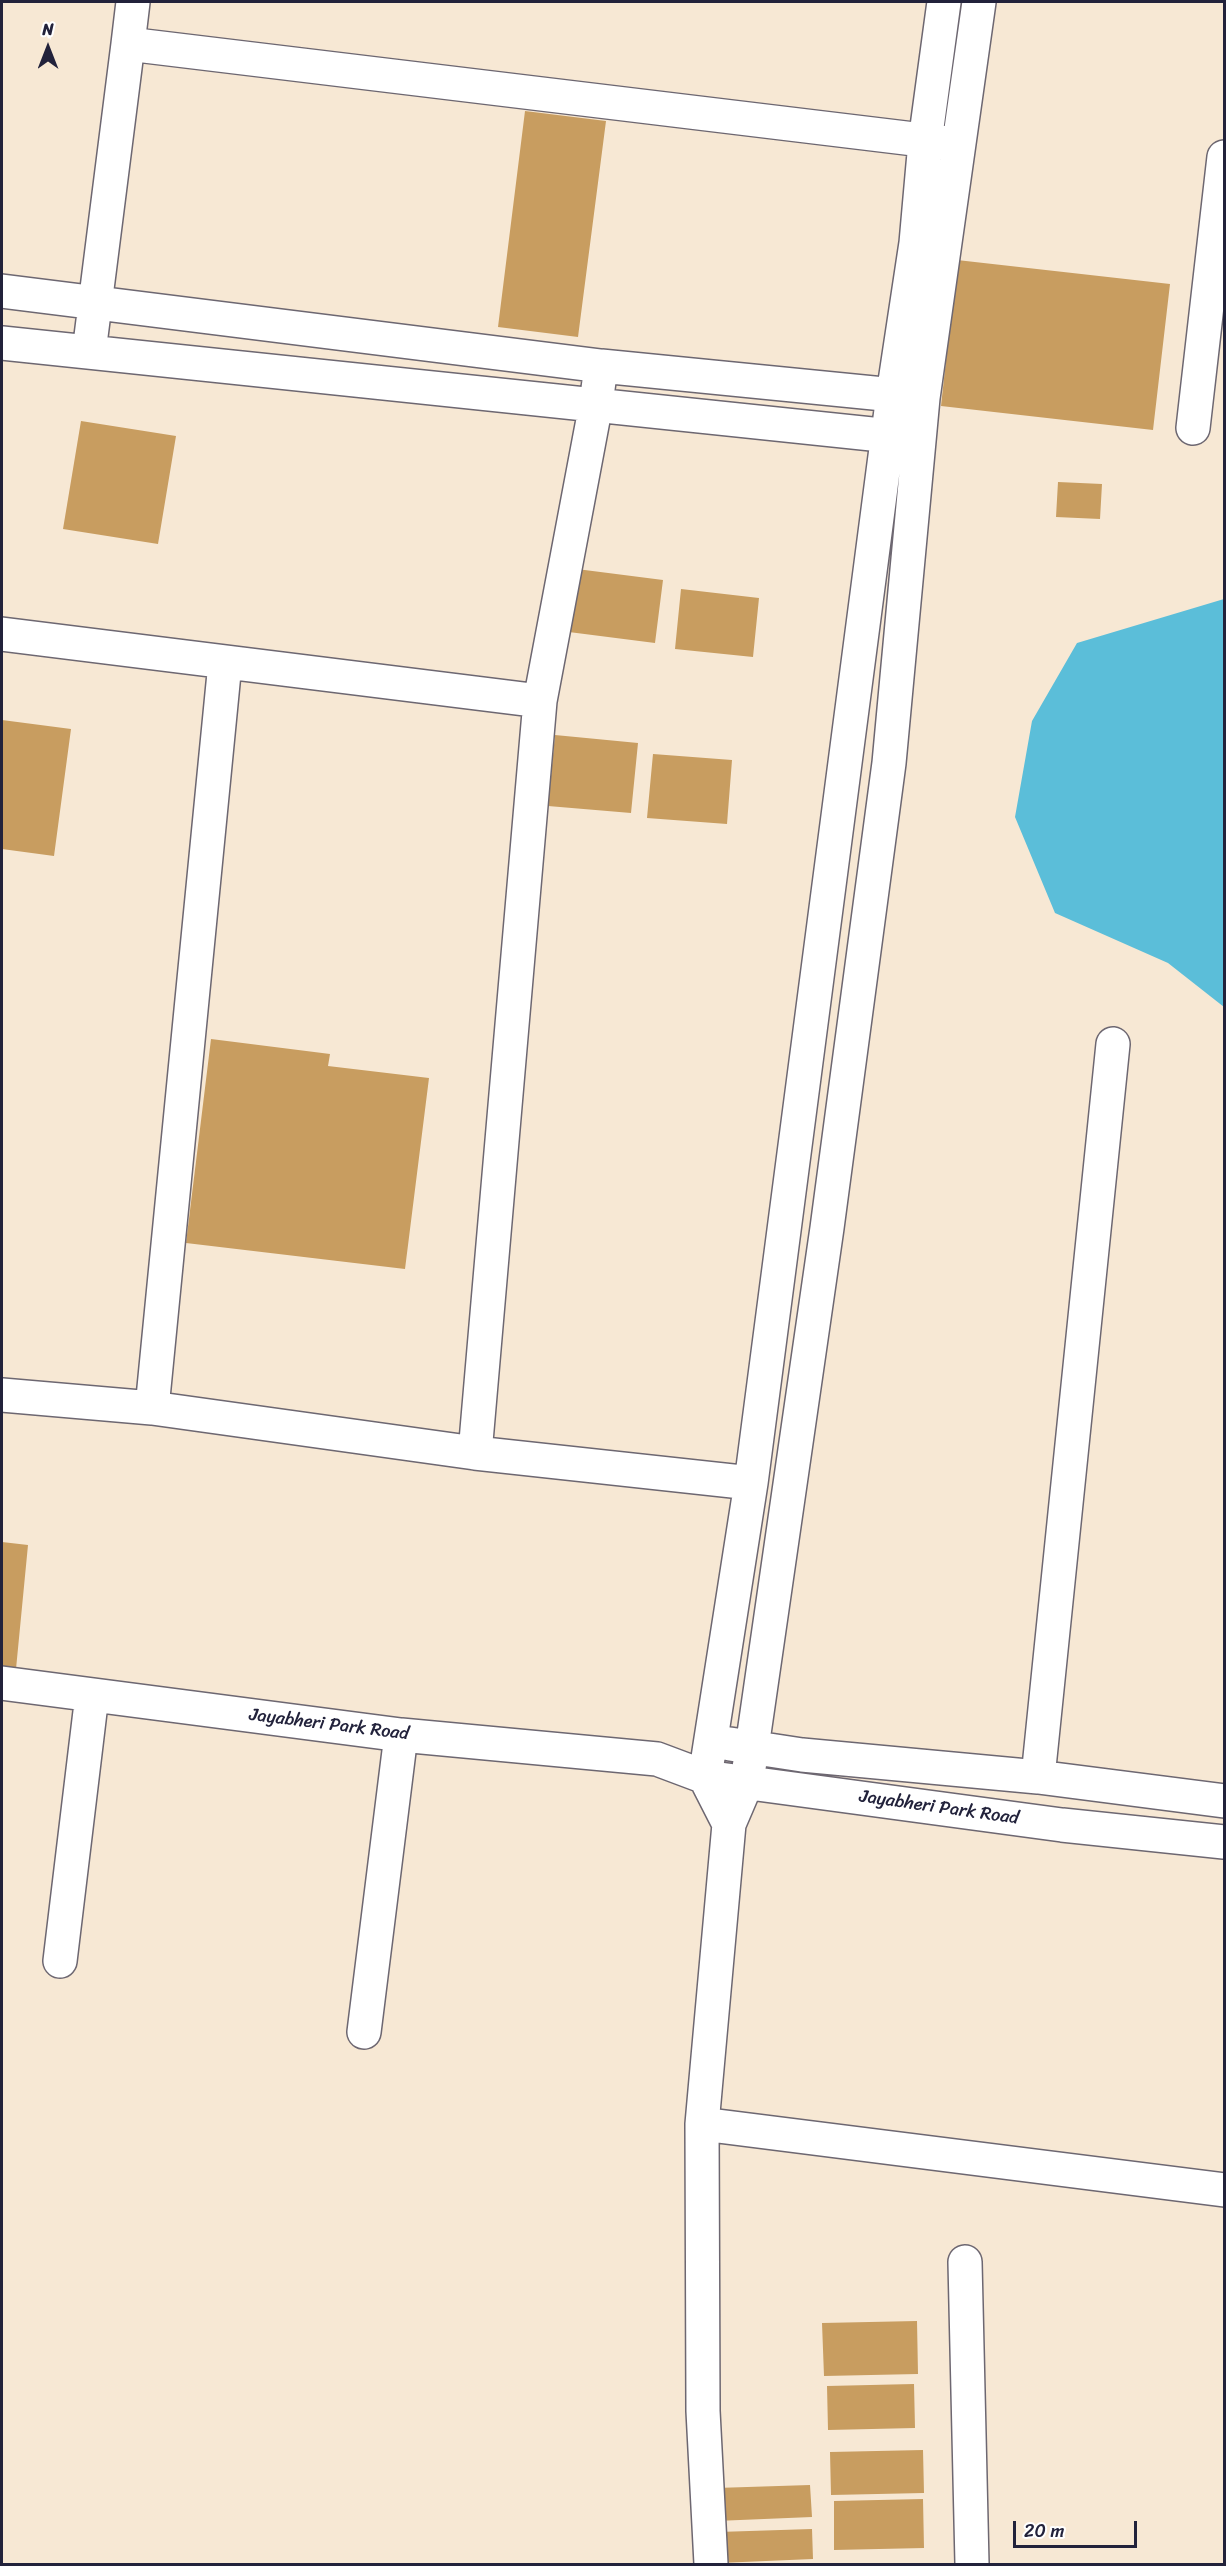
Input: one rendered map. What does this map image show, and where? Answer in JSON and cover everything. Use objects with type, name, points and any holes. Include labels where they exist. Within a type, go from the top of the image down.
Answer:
[{"type":"street","points":[[89,352],[133,2]]},
{"type":"street","points":[[711,2565],[703,2411],[702,2124],[729,1824],[747,1782],[753,1747],[827,1228],[888,775],[920,440],[908,396],[916,243],[925,142],[944,2]]},
{"type":"street","points":[[729,1824],[705,1777],[751,1482],[889,435],[908,396],[958,143],[979,2]]},
{"type":"street","points":[[128,44],[925,142],[958,143]]},
{"type":"street","points":[[1193,428],[1224,157]]},
{"type":"street","points":[[2,291],[601,366],[908,396]]},
{"type":"street","points":[[2,343],[920,440]]},
{"type":"street","points":[[475,1454],[540,701],[596,404],[601,366]]},
{"type":"street","points":[[2,634],[540,701]]},
{"type":"street","points":[[152,1408],[225,663]]},
{"type":"street","points":[[1038,1778],[1113,1044]]},
{"type":"street","points":[[2,1395],[152,1408],[475,1454],[751,1482]]},
{"type":"street","name":"Jayabheri Park Road","points":[[2,1683],[401,1735],[657,1759],[705,1777],[1062,1825],[1224,1842]]},
{"type":"street","points":[[60,1961],[92,1695]]},
{"type":"street","points":[[364,2032],[401,1735]]},
{"type":"street","name":"Jayabheri Park Road","points":[[657,1759],[711,1741],[802,1755],[1038,1778],[1224,1801]]},
{"type":"street","points":[[702,2124],[1224,2190]]},
{"type":"street","points":[[965,2262],[972,2565]]},
{"type":"water","points":[[1224,599],[1224,1007],[1168,963],[1055,913],[1015,817],[1032,721],[1077,643]]},
{"type":"building","points":[[525,111],[606,121],[578,337],[498,327]]},
{"type":"building","points":[[957,260],[1170,284],[1153,430],[941,406]]},
{"type":"building","points":[[81,421],[176,436],[158,544],[63,529]]},
{"type":"building","points":[[1058,482],[1102,484],[1100,519],[1056,517]]},
{"type":"building","points":[[569,568],[663,580],[655,643],[561,631]]},
{"type":"building","points":[[681,589],[759,598],[753,657],[675,649]]},
{"type":"building","points":[[2,720],[71,729],[54,856],[2,849]]},
{"type":"building","points":[[555,735],[638,743],[631,813],[548,806]]},
{"type":"building","points":[[653,754],[732,760],[727,824],[647,818]]},
{"type":"building","points":[[211,1039],[330,1054],[328,1066],[429,1078],[405,1269],[186,1243]]},
{"type":"building","points":[[2,1542],[28,1545],[16,1669],[2,1668]]},
{"type":"building","points":[[917,2321],[918,2374],[824,2376],[822,2323]]},
{"type":"building","points":[[914,2384],[915,2428],[828,2430],[827,2386]]},
{"type":"building","points":[[923,2450],[924,2493],[831,2495],[830,2452]]},
{"type":"building","points":[[810,2485],[812,2517],[716,2521],[716,2488]]},
{"type":"building","points":[[923,2499],[924,2548],[834,2550],[834,2501]]},
{"type":"building","points":[[812,2529],[813,2559],[719,2563],[718,2532]]}]
